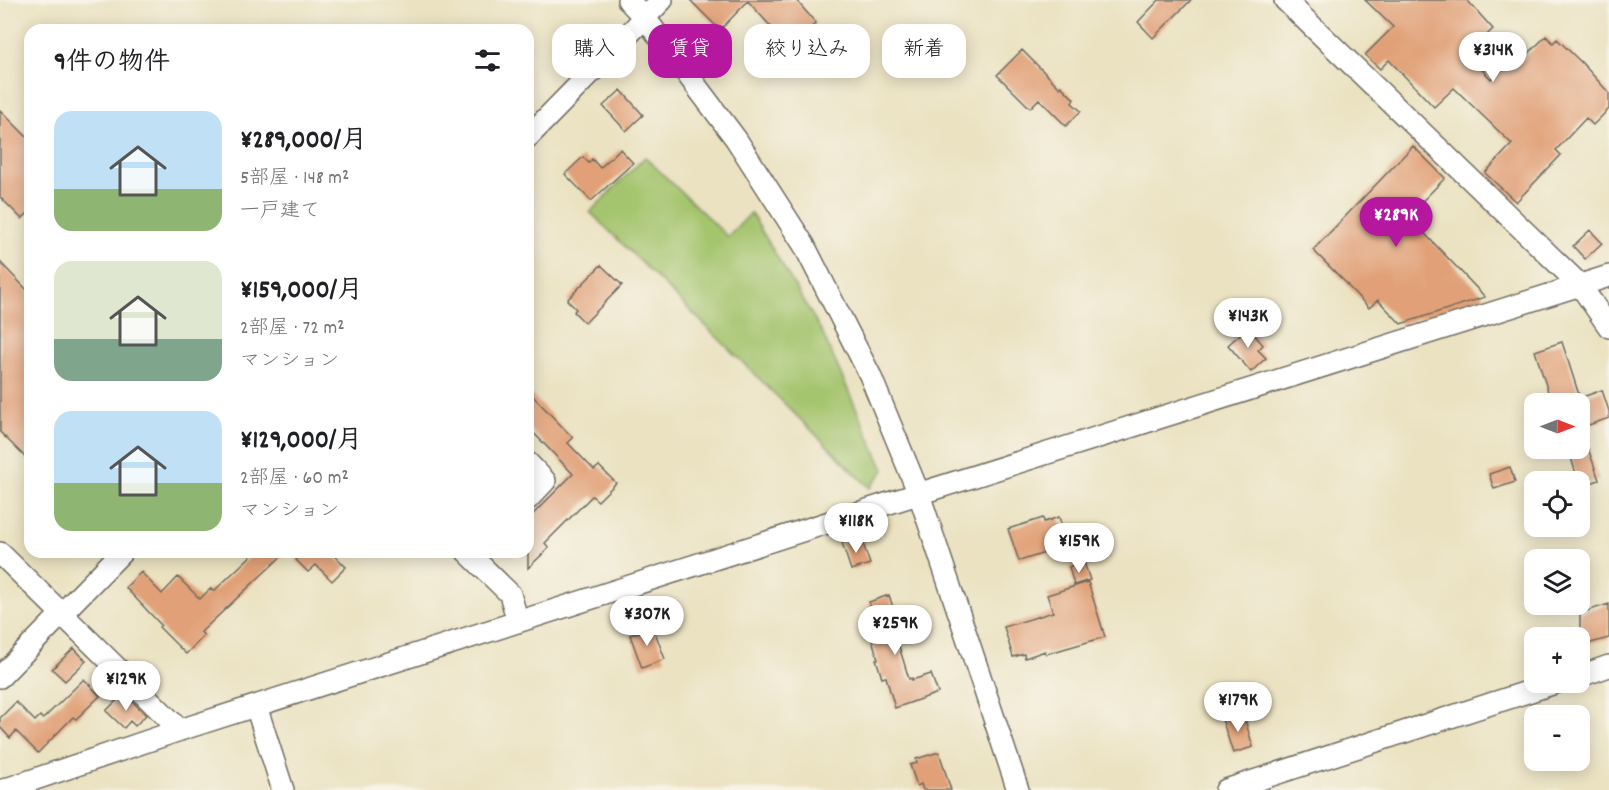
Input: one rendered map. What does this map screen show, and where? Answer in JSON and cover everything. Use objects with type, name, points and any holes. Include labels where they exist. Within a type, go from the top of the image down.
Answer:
[{"type":"street","points":[[628,0],[645,18],[736,139],[804,245],[870,375],[919,494],[1018,790]]},
{"type":"street","points":[[534,131],[662,0]]},
{"type":"street","points":[[1285,0],[1581,285],[1609,327]]},
{"type":"street","points":[[3,790],[180,730],[1609,276]]},
{"type":"street","points":[[534,470],[544,481],[534,492]]},
{"type":"street","points":[[0,553],[180,730]]},
{"type":"street","points":[[0,677],[117,558]]},
{"type":"street","points":[[477,558],[510,594],[518,622]]},
{"type":"street","points":[[1590,672],[1609,666]]},
{"type":"street","points":[[1226,790],[1524,693]]},
{"type":"street","points":[[256,706],[283,790]]},
{"type":"green space","points":[[645,157],[728,237],[751,213],[821,330],[884,470],[870,488],[590,212]]},
{"type":"building","points":[[690,0],[796,0],[816,23],[769,24],[748,1],[726,24],[714,24]]},
{"type":"building","points":[[1159,0],[1191,0],[1153,38],[1138,22]]},
{"type":"building","points":[[1365,0],[1467,0],[1493,29],[1467,54],[1491,79],[1514,56],[1520,62],[1546,36],[1553,43],[1557,39],[1609,93],[1609,109],[1593,125],[1586,118],[1556,150],[1561,155],[1516,202],[1485,173],[1512,144],[1454,88],[1434,107],[1389,60],[1380,69],[1365,55],[1393,27]]},
{"type":"building","points":[[1022,50],[1074,99],[1072,103],[1081,111],[1066,126],[1039,99],[1030,108],[997,75]]},
{"type":"building","points":[[621,90],[643,115],[626,131],[603,106]]},
{"type":"building","points":[[0,110],[24,134],[24,217],[22,219],[0,197]]},
{"type":"building","points":[[1413,146],[1445,178],[1408,216],[1485,297],[1401,324],[1378,300],[1369,308],[1313,250]]},
{"type":"building","points":[[620,149],[633,163],[591,201],[565,174],[583,157],[589,163],[592,159],[600,168]]},
{"type":"building","points":[[1590,230],[1602,243],[1585,259],[1573,246]]},
{"type":"building","points":[[0,262],[24,287],[24,456],[0,432]]},
{"type":"building","points":[[601,265],[622,285],[585,323],[574,312],[576,309],[567,300]]},
{"type":"building","points":[[1248,327],[1263,345],[1258,350],[1266,358],[1251,372],[1228,345]]},
{"type":"building","points":[[1562,342],[1578,393],[1548,393],[1535,351]]},
{"type":"building","points":[[1602,390],[1609,418],[1590,425],[1590,394]]},
{"type":"building","points":[[534,397],[573,438],[568,443],[594,470],[599,466],[616,483],[598,501],[592,496],[545,543],[549,548],[528,568],[528,558],[534,558],[534,513],[573,474],[534,433]]},
{"type":"building","points":[[1590,454],[1599,480],[1590,483],[1590,471],[1575,471],[1571,459],[1590,459]]},
{"type":"building","points":[[1510,467],[1515,482],[1494,489],[1489,474]]},
{"type":"building","points":[[1059,517],[1068,546],[1019,561],[1008,529],[1043,518],[1044,522]]},
{"type":"building","points":[[861,537],[870,564],[851,570],[842,543]]},
{"type":"building","points":[[249,558],[280,558],[201,632],[204,636],[186,654],[159,627],[161,625],[126,587],[141,572],[162,594],[178,577],[200,599],[211,588],[214,591]]},
{"type":"building","points":[[298,558],[337,558],[346,567],[332,581],[316,565],[308,572],[296,560]]},
{"type":"building","points":[[1084,562],[1090,580],[1074,585],[1069,567]]},
{"type":"building","points":[[1088,582],[1105,637],[1046,654],[1045,651],[1025,658],[1024,654],[1013,657],[1004,627],[1053,612],[1047,595]]},
{"type":"building","points":[[889,595],[904,641],[898,643],[909,679],[931,674],[938,693],[895,708],[886,677],[882,678],[865,617],[873,615],[869,602]]},
{"type":"building","points":[[1609,604],[1609,638],[1590,643],[1590,627],[1580,627],[1580,615],[1590,615],[1590,610]]},
{"type":"building","points":[[653,627],[665,659],[642,668],[630,635]]},
{"type":"building","points":[[74,648],[86,661],[65,681],[52,669]]},
{"type":"building","points":[[84,679],[100,696],[76,719],[73,717],[38,753],[16,731],[10,738],[0,727],[0,718],[16,702],[35,721],[40,716],[43,719]]},
{"type":"building","points":[[124,693],[146,715],[135,726],[130,721],[124,728],[106,711]]},
{"type":"building","points":[[1243,713],[1253,747],[1233,753],[1222,719]]},
{"type":"building","points":[[939,752],[951,790],[923,790],[921,784],[917,786],[910,765],[917,763],[916,759]]}]
